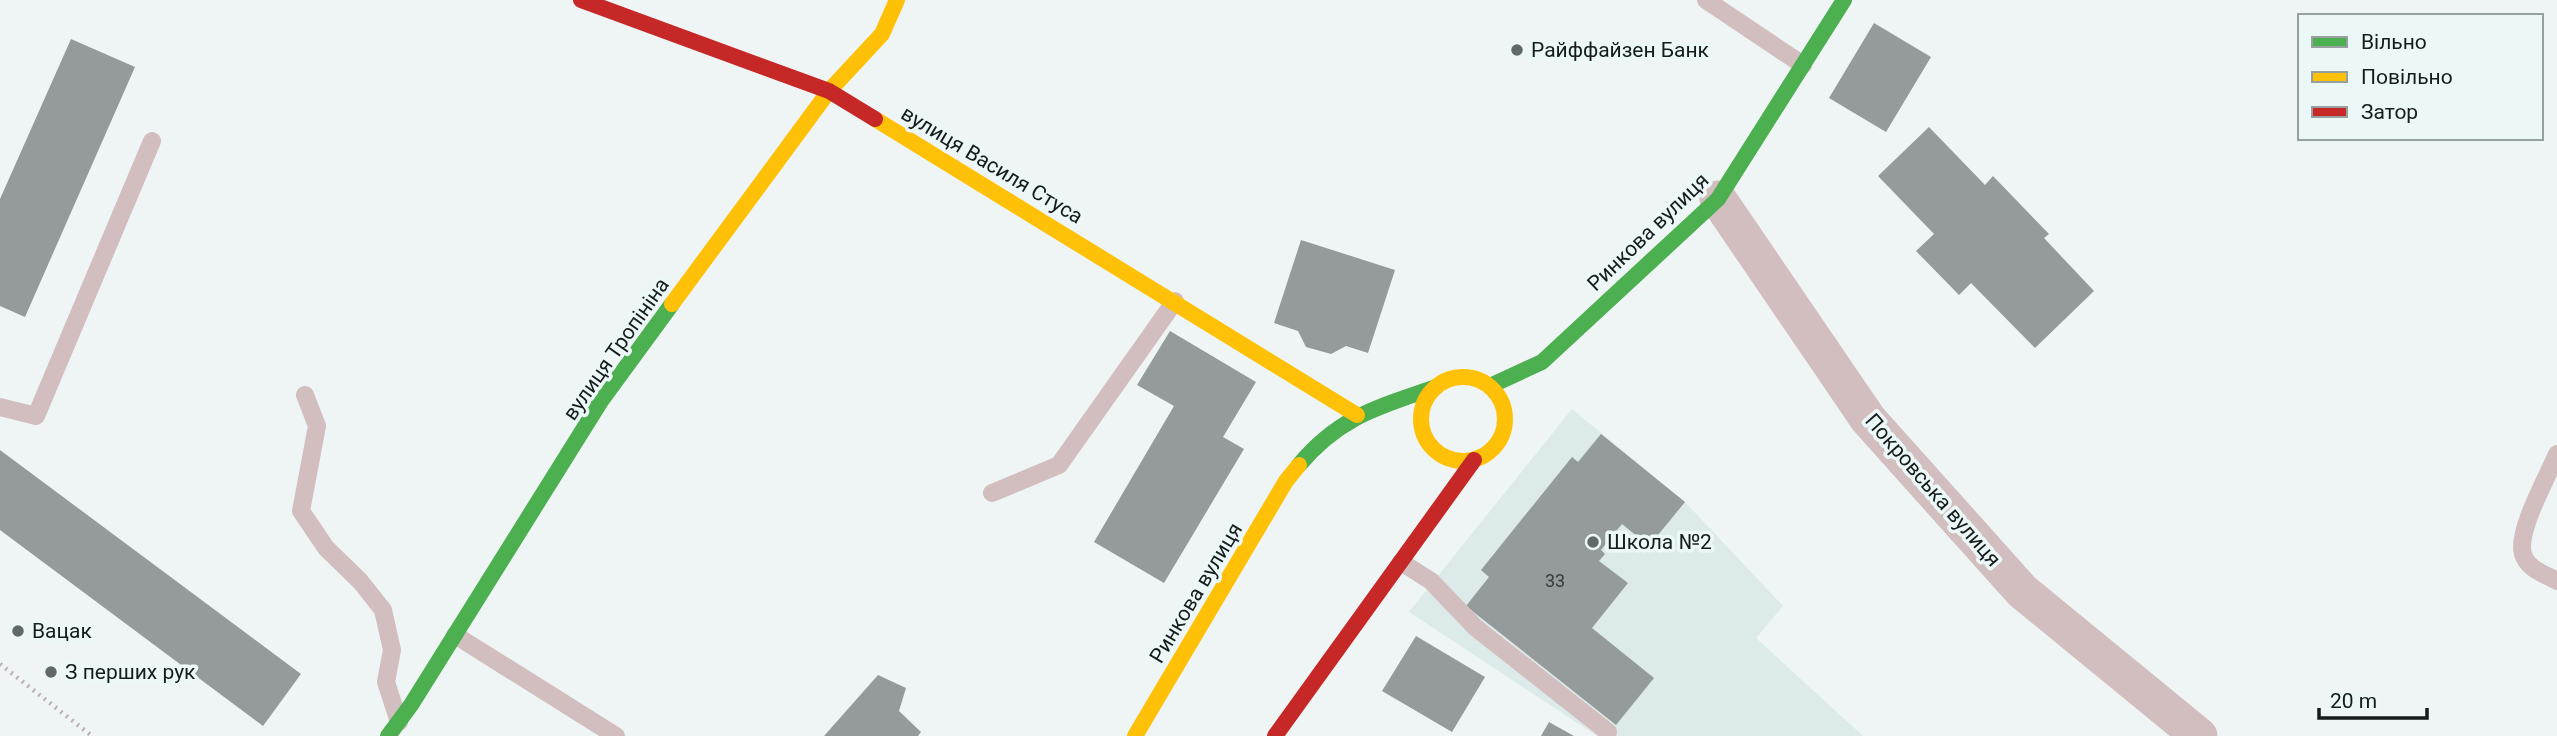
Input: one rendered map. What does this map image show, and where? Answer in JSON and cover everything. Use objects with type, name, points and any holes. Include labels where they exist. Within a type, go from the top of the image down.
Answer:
[{"type":"street","name":"вулиця Василя Стуса","points":[[581,0],[829,90],[1357,415]]},
{"type":"street","name":"вулиця Тропініна","points":[[393,729],[601,401],[829,90],[882,34],[897,0]]},
{"type":"street","name":"Ринкова вулиця","points":[[1135,736],[1286,481],[1313,449],[1357,415],[1457,377],[1480,380],[1490,386],[1542,362],[1718,199],[1844,0]]},
{"type":"street","name":"Покровська вулиця","points":[[1718,199],[1868,419],[2022,591],[2199,736]]},
{"type":"street","points":[[1275,736],[1475,460],[1497,446],[1506,421],[1499,397],[1490,386]]},
{"type":"street","points":[[1436,387],[1422,412],[1426,439],[1435,450],[1447,458],[1475,460]]},
{"type":"lane","points":[[1706,0],[1803,65]]},
{"type":"lane","points":[[0,407],[36,416],[152,141]]},
{"type":"lane","points":[[992,493],[1059,465],[1175,301]]},
{"type":"lane","points":[[305,395],[317,426],[301,511],[326,548],[360,581],[383,610],[392,650],[386,682],[393,729]]},
{"type":"lane","points":[[2557,454],[2523,533],[2523,554],[2531,567],[2557,581]]},
{"type":"lane","points":[[1401,562],[1431,581],[1476,628],[1608,732]]},
{"type":"lane","points":[[454,635],[616,736]]},
{"type":"path","points":[[0,664],[92,736]]},
{"type":"shaded area","name":"Школа №2","points":[[1572,409],[1685,502],[1783,606],[1756,638],[1863,736],[1597,736],[1409,612]]},
{"type":"building","points":[[1874,23],[1931,57],[1886,132],[1829,98]]},
{"type":"building","points":[[71,39],[135,67],[25,317],[0,306],[0,199]]},
{"type":"building","points":[[1929,127],[1985,185],[1993,176],[2049,234],[2044,238],[2094,291],[2035,348],[1971,283],[1959,295],[1916,251],[1934,234],[1878,176]]},
{"type":"building","points":[[1301,240],[1395,270],[1368,353],[1346,346],[1331,354],[1306,347],[1298,331],[1274,323]]},
{"type":"building","points":[[1170,331],[1256,382],[1223,437],[1244,449],[1164,583],[1094,542],[1174,406],[1137,385]]},
{"type":"building","points":[[1601,434],[1685,502],[1649,546],[1622,524],[1601,550],[1605,554],[1599,561],[1628,583],[1592,628],[1654,678],[1616,725],[1466,606],[1489,577],[1481,570],[1572,457],[1578,462]]},
{"type":"building","points":[[0,450],[301,674],[263,726],[0,530]]},
{"type":"building","points":[[1416,636],[1485,677],[1452,732],[1382,691]]},
{"type":"building","points":[[878,675],[906,688],[899,711],[921,732],[918,736],[824,736]]},
{"type":"building","points":[[1549,722],[1574,736],[1541,736]]},
{"type":"traffic: fast","points":[[1490,386],[1542,362],[1718,199],[1844,0]]},
{"type":"traffic: fast","points":[[388,736],[411,705],[601,401],[672,304]]},
{"type":"traffic: fast","points":[[1299,465],[1314,448],[1345,424],[1378,408],[1436,387]]},
{"type":"traffic: slow","points":[[672,304],[829,91],[882,34],[897,0]]},
{"type":"traffic: slow","points":[[875,119],[1357,415]]},
{"type":"traffic: slow","points":[[1463,377],[1479,380],[1493,389],[1502,403],[1505,419],[1502,435],[1493,449],[1479,458],[1463,461],[1447,458],[1433,449],[1424,435],[1421,419],[1424,403],[1433,389],[1447,380],[1463,377]]},
{"type":"traffic: slow","points":[[1135,736],[1286,481],[1299,465]]},
{"type":"traffic: jam","points":[[581,0],[829,91],[875,119]]},
{"type":"traffic: jam","points":[[1275,736],[1474,460]]},
{"type":"place","name":"Райффайзен Банк","points":[[1517,50]]},
{"type":"place","name":"Школа №2","points":[[1593,542]]},
{"type":"place","name":"Вацак","points":[[18,631]]},
{"type":"place","name":"З перших рук","points":[[51,672]]}]
